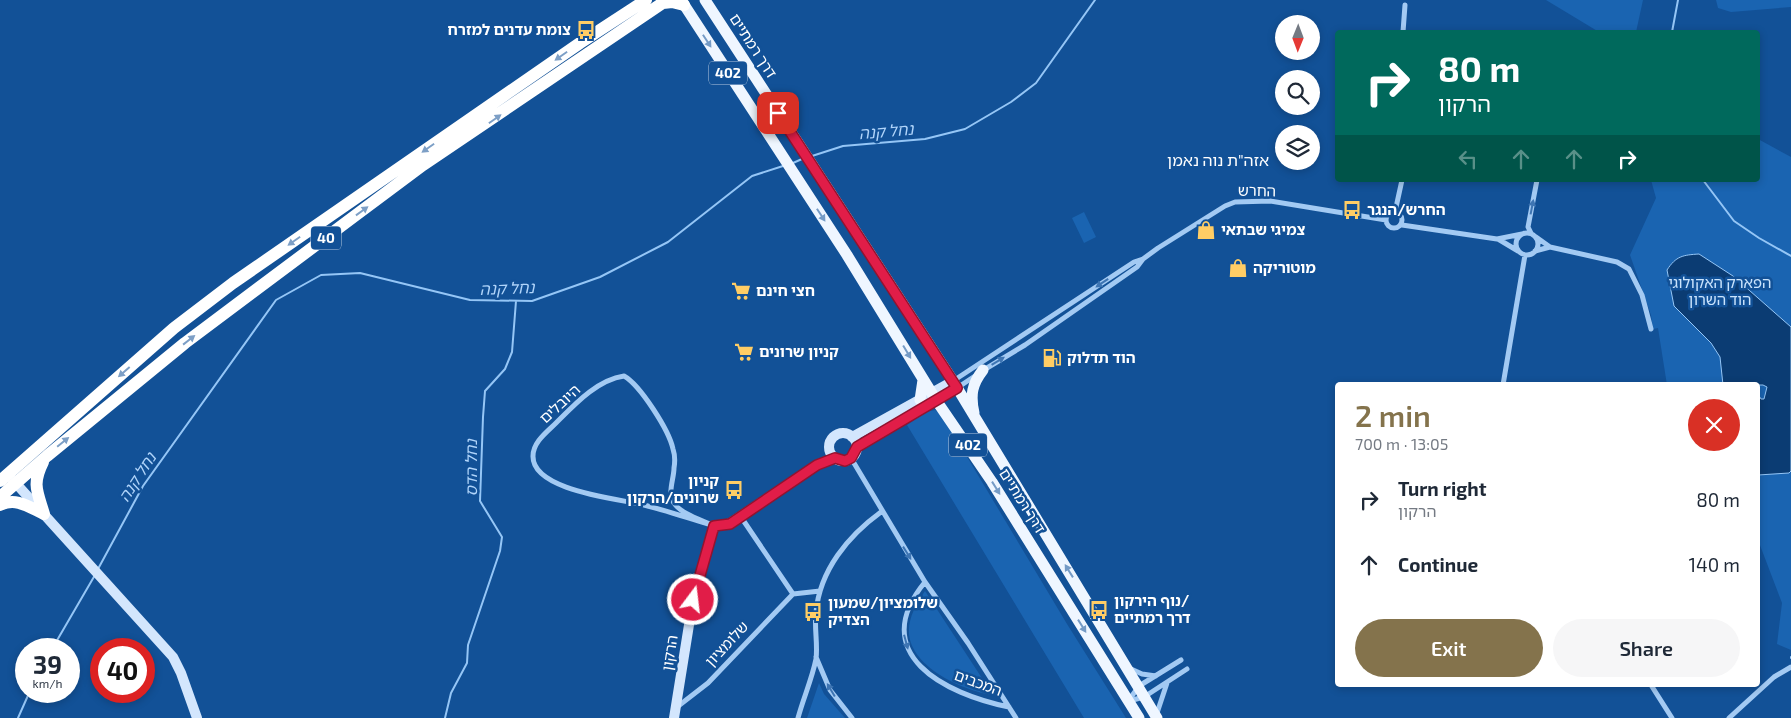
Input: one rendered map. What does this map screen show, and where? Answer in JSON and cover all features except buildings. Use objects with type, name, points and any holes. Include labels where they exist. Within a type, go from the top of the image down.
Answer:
[{"type":"highway","name":"40","points":[[0,497],[8,479],[174,328],[233,283],[643,1]]},
{"type":"highway","name":"40","points":[[8,479],[47,456],[185,343],[424,165],[665,1]]},
{"type":"highway","points":[[665,1],[682,3]]},
{"type":"highway","points":[[44,514],[35,485],[37,474],[47,456]]},
{"type":"highway","points":[[0,505],[7,502],[17,502],[44,514]]},
{"type":"main road","name":"דרך רמתיים","points":[[705,0],[955,385],[1158,718]]},
{"type":"main road","name":"402","points":[[682,3],[794,174],[924,380],[923,394],[931,402]]},
{"type":"main road","points":[[977,422],[972,390],[974,383],[983,370]]},
{"type":"main road","name":"דרך רמתיים","points":[[931,402],[992,482],[1139,718]]},
{"type":"street","points":[[1404,30],[1405,5]]},
{"type":"street","points":[[1395,212],[1402,182]]},
{"type":"street","points":[[1537,182],[1528,227],[1530,233],[1550,247],[1617,262],[1629,269],[1642,295],[1651,330]]},
{"type":"street","name":"החרש","points":[[955,385],[1134,262],[1143,259],[1225,206],[1240,201],[1270,201],[1386,220]]},
{"type":"street","points":[[1395,212],[1389,214],[1386,220],[1387,225],[1392,228],[1402,225],[1497,239],[1530,233]]},
{"type":"street","points":[[1395,212],[1402,218],[1402,225]]},
{"type":"street","points":[[1518,251],[1516,240],[1522,234]]},
{"type":"street","points":[[1535,251],[1538,244],[1536,238]]},
{"type":"street","points":[[1497,239],[1525,254],[1550,247]]},
{"type":"street","points":[[1503,382],[1525,254]]},
{"type":"street","name":"החרש","points":[[955,385],[1025,345],[1137,268],[1143,259]]},
{"type":"street","name":"היובלים","points":[[624,376],[632,381],[648,403],[673,449],[674,470],[671,492],[673,502],[682,510],[714,526],[645,505],[572,490],[551,480],[535,466],[532,457],[534,446],[570,409],[600,384],[613,378],[624,376]]},
{"type":"street","points":[[832,454],[845,461],[851,458],[857,447],[931,402],[955,385]]},
{"type":"street","points":[[852,437],[931,402]]},
{"type":"street","points":[[832,454],[830,442],[836,435],[844,433],[852,437],[857,447]]},
{"type":"street","points":[[714,526],[730,524],[832,454]]},
{"type":"street","name":"המכבים","points":[[851,458],[881,512],[925,582],[968,643],[1016,718]]},
{"type":"street","points":[[8,479],[44,514],[173,657],[181,673],[196,718]]},
{"type":"street","points":[[798,718],[816,658],[816,611],[820,591],[833,561],[842,548],[860,528],[881,512]]},
{"type":"street","points":[[741,517],[793,594],[820,591]]},
{"type":"street","name":"הרקון","points":[[675,713],[693,600],[714,526]]},
{"type":"street","name":"המכבים","points":[[925,582],[912,599],[904,624],[903,636],[913,658],[934,677],[956,690],[987,702],[1009,707]]},
{"type":"street","name":"שלומציון","points":[[675,713],[708,683],[793,594]]},
{"type":"street","points":[[816,658],[830,690],[852,718]]},
{"type":"street","points":[[1128,701],[1142,692],[1156,676],[1181,660]]},
{"type":"street","points":[[1128,667],[1142,674],[1156,676]]},
{"type":"street","points":[[1729,718],[1774,678],[1789,668]]},
{"type":"street","points":[[1128,701],[1142,692],[1167,683],[1187,669]]},
{"type":"street","points":[[1158,718],[1157,707],[1167,683]]},
{"type":"street","points":[[1652,687],[1672,718]]},
{"type":"green space","points":[[1546,0],[1643,0],[1636,30],[1596,30]]},
{"type":"green space","points":[[1716,0],[1791,0],[1791,7],[1731,12],[1718,8]]},
{"type":"green space","name":"הפארק האקולוגי הוד השרון","points":[[1760,140],[1791,157],[1791,650],[1777,644],[1782,603],[1760,545],[1760,382],[1667,382],[1658,328],[1653,329],[1651,315],[1630,255],[1656,198],[1652,182],[1760,182]]},
{"type":"green space","points":[[1084,212],[1096,237],[1084,243],[1072,218]]},
{"type":"green space","points":[[935,410],[942,415],[1067,624],[1126,718],[1084,718],[907,425],[926,412]]},
{"type":"green space","points":[[925,591],[993,695],[968,689],[954,683],[941,676],[919,657],[912,646],[909,628],[913,611]]},
{"type":"green space","points":[[819,683],[824,694],[845,718],[807,718]]},
{"type":"shaded area","points":[[1699,254],[1733,276],[1791,327],[1791,471],[1789,473],[1760,475],[1760,397],[1764,399],[1767,387],[1760,385],[1760,382],[1723,382],[1720,357],[1711,343],[1674,306],[1667,270],[1680,257]]},
{"type":"waterway","name":"נחל קנה","points":[[812,156],[843,146],[925,139],[965,129],[1011,102],[1036,83],[1095,0]]},
{"type":"waterway","points":[[1672,30],[1678,0]]},
{"type":"waterway","name":"נחל קנה","points":[[793,163],[802,159]]},
{"type":"waterway","name":"נחל קנה","points":[[98,569],[143,486],[276,300],[321,275],[360,273],[470,300],[532,301],[600,277],[668,242],[752,176],[783,166]]},
{"type":"waterway","points":[[1705,182],[1734,221],[1791,256]]},
{"type":"waterway","name":"נחל הדס","points":[[445,718],[451,693],[467,663],[468,645],[500,551],[502,537],[480,501],[483,417],[485,391],[505,369],[512,352],[516,301]]},
{"type":"waterway","name":"נחל קנה","points":[[58,638],[95,575]]},
{"type":"waterway","name":"נחל קנה","points":[[18,718],[25,703]]},
{"type":"place","name":"צומת עדנים למזרח","points":[[586,30]]},
{"type":"place","name":"החרש/הנגר","points":[[1352,210]]},
{"type":"place","name":"צמיגי שבתאי","points":[[1206,230]]},
{"type":"place","name":"מוטוריקה","points":[[1238,268]]},
{"type":"place","name":"חצי חינם","points":[[741,291]]},
{"type":"place","name":"קניון שרונים","points":[[744,352]]},
{"type":"place","name":"הוד תדלוק","points":[[1052,358]]},
{"type":"place","name":"קניון שרונים/הרקון","points":[[734,490]]},
{"type":"place","name":"נוף הירקון/ דרך רמתיים","points":[[1099,610]]},
{"type":"place","name":"שלומציון/שמעון הצדיק","points":[[813,612]]},
{"type":"district","name":"אזה\"ת נוה נאמן","points":[[1218,160]]},
{"type":"route","points":[[693,600],[714,526],[730,524],[783,490],[817,465],[835,458],[845,461],[851,458],[857,447],[957,388],[778,113]]}]
